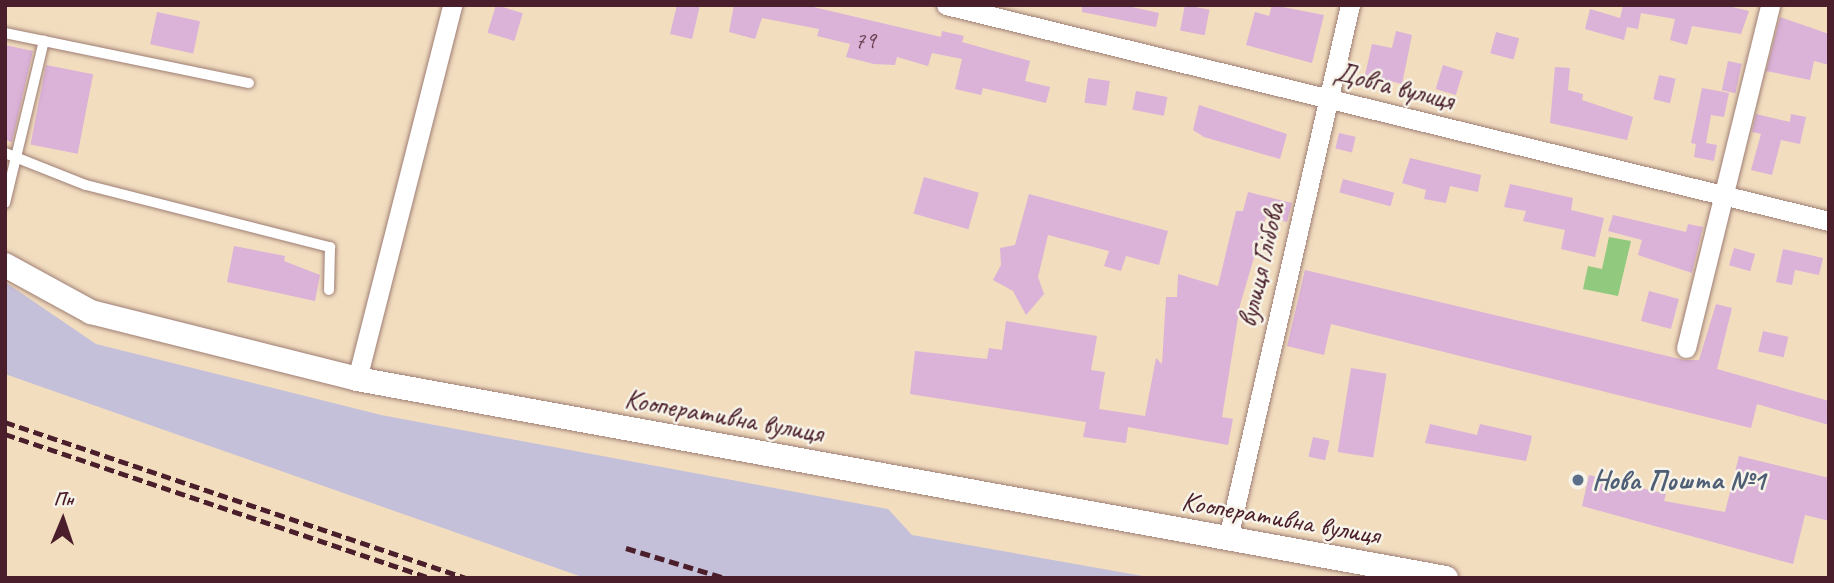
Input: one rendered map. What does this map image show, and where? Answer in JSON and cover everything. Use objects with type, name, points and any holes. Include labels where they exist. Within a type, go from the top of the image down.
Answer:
[{"type":"street","points":[[357,379],[452,5]]},
{"type":"street","name":"Довга вулиця","points":[[946,5],[992,11],[1327,98],[1829,221]]},
{"type":"street","name":"вулиця Глібова","points":[[1228,538],[1350,5]]},
{"type":"street","points":[[1686,348],[1770,5]]},
{"type":"street","name":"Кооперативна вулиця","points":[[5,264],[91,313],[357,379],[1446,578]]},
{"type":"lane","points":[[5,33],[249,83]]},
{"type":"lane","points":[[5,204],[44,41]]},
{"type":"lane","points":[[5,153],[17,160],[86,185],[330,247],[329,290]]},
{"type":"shaded area","points":[[5,282],[96,344],[381,415],[888,509],[912,535],[1154,578],[585,578],[5,374]]},
{"type":"green space","points":[[1609,237],[1631,241],[1618,296],[1583,289],[1588,266],[1602,269]]},
{"type":"building","points":[[496,5],[523,13],[514,41],[488,33]]},
{"type":"building","points":[[677,5],[700,5],[692,39],[670,34]]},
{"type":"building","points":[[734,5],[805,5],[941,37],[942,31],[964,36],[962,42],[1030,61],[1025,81],[1050,87],[1046,103],[983,88],[981,95],[955,89],[962,59],[932,53],[928,66],[897,57],[895,65],[874,64],[846,57],[850,44],[817,36],[819,29],[762,18],[755,39],[729,32]]},
{"type":"building","points":[[1082,5],[1123,5],[1159,13],[1156,27],[1082,12]]},
{"type":"building","points":[[1185,5],[1210,10],[1205,35],[1180,31]]},
{"type":"building","points":[[1272,5],[1324,15],[1312,63],[1246,45],[1255,12],[1269,16]]},
{"type":"building","points":[[1724,5],[1749,11],[1741,34],[1692,26],[1687,45],[1670,40],[1675,19],[1641,13],[1638,29],[1627,27],[1624,40],[1585,29],[1590,9],[1620,18],[1623,6]]},
{"type":"building","points":[[157,12],[200,21],[193,53],[150,44]]},
{"type":"building","points":[[1780,17],[1829,34],[1829,65],[1814,61],[1810,80],[1766,71]]},
{"type":"building","points":[[1396,31],[1412,35],[1402,84],[1365,75],[1372,44],[1392,48]]},
{"type":"building","points":[[1496,32],[1519,38],[1513,59],[1490,53]]},
{"type":"building","points":[[5,45],[33,51],[12,142],[5,140]]},
{"type":"building","points":[[1728,61],[1742,64],[1735,93],[1722,90]]},
{"type":"building","points":[[46,65],[93,74],[78,154],[31,145]]},
{"type":"building","points":[[1443,65],[1463,71],[1456,95],[1436,89]]},
{"type":"building","points":[[1555,67],[1570,68],[1568,90],[1583,94],[1582,100],[1633,117],[1627,140],[1550,123]]},
{"type":"building","points":[[1659,75],[1676,79],[1670,103],[1653,99]]},
{"type":"building","points":[[1088,78],[1110,81],[1106,106],[1085,103]]},
{"type":"building","points":[[1702,88],[1729,93],[1724,117],[1711,115],[1706,143],[1717,145],[1714,161],[1694,157],[1696,144],[1691,143]]},
{"type":"building","points":[[1136,91],[1167,97],[1164,116],[1132,110]]},
{"type":"building","points":[[1199,105],[1287,134],[1280,159],[1204,137],[1193,130]]},
{"type":"building","points":[[1756,114],[1790,122],[1791,114],[1806,117],[1800,144],[1781,140],[1772,175],[1751,170],[1761,134],[1752,132]]},
{"type":"building","points":[[1339,133],[1356,137],[1352,152],[1335,149]]},
{"type":"building","points":[[1410,158],[1481,175],[1478,192],[1450,186],[1446,203],[1424,199],[1426,190],[1402,183]]},
{"type":"building","points":[[924,177],[979,193],[968,229],[914,214]]},
{"type":"building","points":[[1343,179],[1394,193],[1391,206],[1339,193]]},
{"type":"building","points":[[1510,184],[1573,198],[1571,210],[1604,218],[1595,257],[1561,249],[1565,230],[1523,221],[1526,211],[1504,207]]},
{"type":"building","points":[[1248,192],[1292,203],[1287,222],[1266,217],[1240,305],[1222,417],[1233,419],[1228,445],[1128,427],[1126,443],[1083,437],[1086,422],[910,394],[915,351],[987,359],[989,348],[1002,350],[1006,321],[1097,336],[1091,370],[1105,372],[1099,409],[1145,416],[1156,358],[1162,364],[1166,297],[1177,297],[1178,274],[1218,286],[1236,211],[1243,211]]},
{"type":"building","points":[[1029,194],[1168,231],[1159,265],[1126,256],[1121,271],[1104,266],[1109,251],[1048,235],[1038,277],[1044,294],[1026,315],[1013,291],[993,280],[1001,265],[1000,248],[1015,245]]},
{"type":"building","points":[[1613,215],[1686,232],[1688,224],[1703,227],[1692,273],[1638,255],[1642,240],[1608,231]]},
{"type":"building","points":[[234,246],[285,256],[284,261],[320,275],[315,301],[227,282]]},
{"type":"building","points":[[1734,248],[1755,254],[1750,271],[1729,265]]},
{"type":"building","points":[[1783,249],[1823,258],[1819,275],[1795,270],[1792,285],[1776,282]]},
{"type":"building","points":[[1305,270],[1684,360],[1699,360],[1716,304],[1732,308],[1717,369],[1829,401],[1829,425],[1757,404],[1751,428],[1331,324],[1324,355],[1287,346]]},
{"type":"building","points":[[1649,291],[1679,299],[1671,329],[1641,321]]},
{"type":"building","points":[[1763,331],[1788,337],[1784,357],[1758,351]]},
{"type":"building","points":[[1351,368],[1387,374],[1373,458],[1338,452]]},
{"type":"building","points":[[1430,424],[1477,435],[1480,424],[1532,436],[1526,461],[1425,443]]},
{"type":"building","points":[[1313,437],[1330,441],[1325,460],[1309,456]]},
{"type":"building","points":[[1739,456],[1829,478],[1829,521],[1805,515],[1793,564],[1582,506],[1589,475],[1666,494],[1664,501],[1725,512]]},
{"type":"railway","points":[[5,422],[466,578]]},
{"type":"railway","points":[[5,434],[431,578]]},
{"type":"railway","points":[[626,548],[725,578]]},
{"type":"place","name":"Нова Пошта №1","points":[[1578,480]]}]
